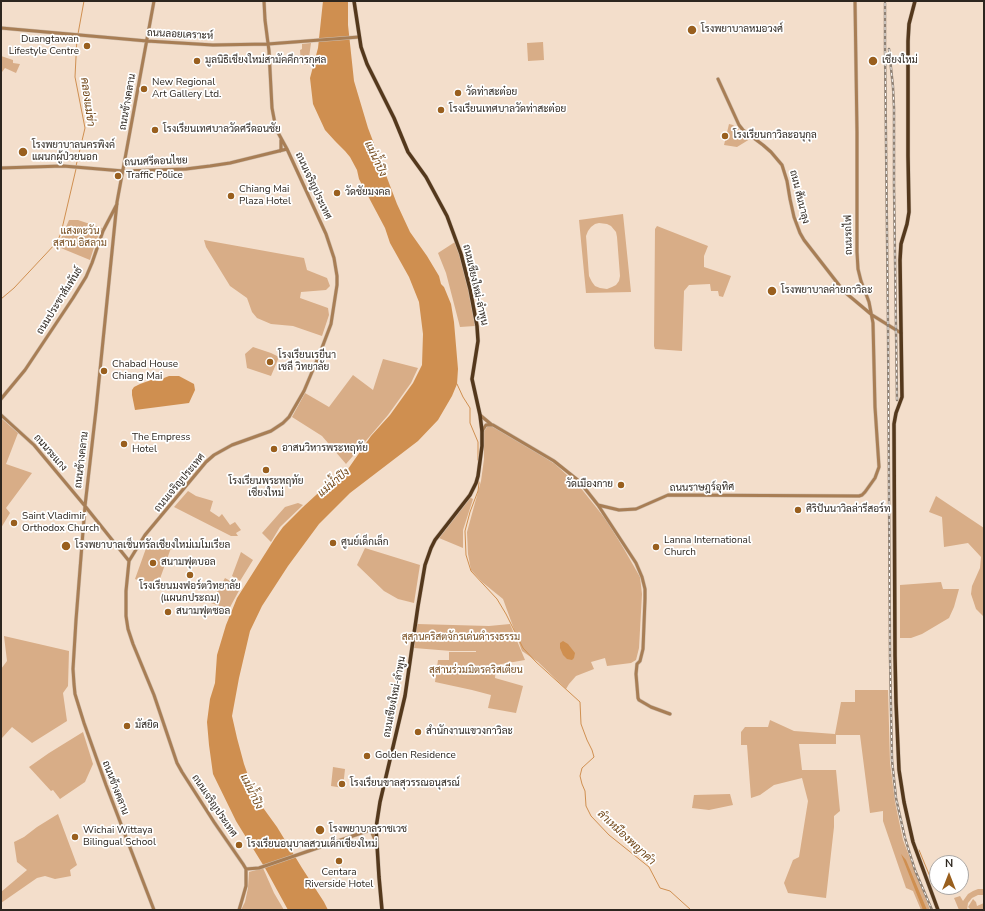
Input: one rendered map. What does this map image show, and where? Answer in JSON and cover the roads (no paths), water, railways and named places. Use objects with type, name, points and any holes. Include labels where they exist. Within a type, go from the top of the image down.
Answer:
[{"type":"main road","name":"ถนนเชียงใหม่-ลำพูน","points":[[354,1],[357,37],[367,64],[394,118],[404,145],[426,177],[444,209],[461,254],[472,296],[477,326],[478,341],[472,379],[482,431],[482,446],[476,483],[470,495],[436,540],[426,558],[405,696],[376,822],[376,842],[382,910]]},
{"type":"main road","points":[[915,1],[909,24],[908,41],[909,212],[901,244],[900,260],[902,397],[896,413],[894,424],[895,656],[899,770],[904,802],[913,842],[938,910]]},
{"type":"street","name":"ถนนช้างคลาน","points":[[154,1],[117,202],[85,506],[73,669],[75,694],[99,768],[154,910]]},
{"type":"street","name":"ถนนเจริญประเทศ","points":[[246,869],[177,763],[154,696],[132,644],[126,616],[126,595],[129,561],[145,535],[206,462],[214,455],[232,445],[278,427],[289,417],[304,391],[330,327],[337,285],[334,258],[326,234],[276,128],[272,108],[268,44],[264,20],[264,1]]},
{"type":"street","name":"ถนนรถไฟ","points":[[855,1],[857,258],[861,281],[872,315],[879,467]]},
{"type":"street","name":"ถนนลอยเคราะห์","points":[[1,28],[81,36],[213,46],[268,44],[357,37]]},
{"type":"street","name":"ถนน สันนาลุง","points":[[718,79],[739,125],[743,130],[771,152],[782,165],[787,181],[794,217],[804,240],[843,290],[872,315],[901,333]]},
{"type":"street","points":[[280,152],[281,139]]},
{"type":"street","name":"ถนนศรีดอนไชย","points":[[1,168],[36,166],[123,171],[186,169],[236,162],[287,150]]},
{"type":"street","name":"ถนนประชาสัมพันธ์","points":[[1,399],[25,370],[86,277],[103,231],[117,202]]},
{"type":"street","name":"ถนนระแกง","points":[[1,415],[34,445],[129,561]]},
{"type":"street","points":[[480,415],[493,426],[554,461],[579,481],[598,505],[636,563],[644,583],[645,598],[643,649],[640,661],[637,664],[636,674],[639,700],[670,714]]},
{"type":"street","points":[[482,431],[486,425],[493,426]]},
{"type":"street","name":"ถนนราษฎร์อุทิศ","points":[[598,505],[619,510],[636,509],[668,495],[859,496],[869,488],[879,467]]},
{"type":"street","points":[[367,831],[374,826],[376,822]]},
{"type":"street","points":[[239,910],[246,886],[246,869],[259,868],[376,828]]},
{"type":"street","points":[[367,831],[372,833],[376,842]]},
{"type":"water","name":"แม่น้ำปิง","points":[[323,1],[348,1],[348,25],[354,81],[368,128],[397,204],[410,232],[439,276],[441,284],[444,287],[451,304],[458,369],[457,384],[438,420],[418,441],[350,493],[319,524],[288,566],[262,606],[250,631],[232,716],[244,764],[256,798],[277,827],[328,910],[288,910],[265,868],[236,821],[213,774],[207,722],[210,699],[215,683],[217,655],[226,625],[237,598],[275,538],[283,527],[303,507],[328,484],[348,469],[371,436],[390,415],[413,383],[422,365],[423,334],[419,302],[409,277],[390,243],[385,228],[359,179],[357,170],[350,157],[325,130],[313,104],[310,78],[318,48]]},
{"type":"water","points":[[169,376],[179,376],[194,384],[195,390],[189,403],[135,410],[132,395],[132,390],[134,387],[154,379],[159,381]]},
{"type":"water","points":[[563,641],[568,644],[575,653],[572,660],[567,659],[563,655],[560,648],[560,643]]},
{"type":"water","points":[[901,854],[906,860],[927,910],[923,910]]},
{"type":"waterway","name":"คลองแม่ข่า","points":[[78,34],[84,1]]},
{"type":"waterway","name":"คลองแม่ข่า","points":[[76,166],[85,128],[75,77],[77,37]]},
{"type":"waterway","name":"คลองแม่ข่า","points":[[1,299],[14,288],[57,242],[61,233],[76,169]]},
{"type":"waterway","name":"ลำเหมืองพญาคำ","points":[[457,384],[470,408],[470,423],[478,442],[478,460]]},
{"type":"waterway","name":"ลำเหมืองพญาคำ","points":[[478,479],[478,491],[465,531],[466,555],[471,571],[497,599],[523,648],[536,662],[580,702],[581,724],[594,757],[582,768],[580,776],[585,791],[586,806],[591,816],[609,835],[649,867],[660,888],[670,891],[691,910]]},
{"type":"waterway","points":[[919,850],[929,874]]},
{"type":"railway","points":[[885,3],[892,760],[896,798],[905,838],[915,870],[932,910]]},
{"type":"railway","points":[[889,49],[894,108],[897,400]]},
{"type":"place","name":"โรงพยาบาลหมอวงศ์","points":[[692,30]]},
{"type":"place","name":"Duangtawan Lifestyle Centre","points":[[87,46]]},
{"type":"place","name":"มูลนิธิเชียงใหม่สามัคคีการกุศล","points":[[197,61]]},
{"type":"place","name":"เชียงใหม่","points":[[873,61]]},
{"type":"place","name":"New Regional Art Gallery Ltd.","points":[[144,89]]},
{"type":"place","name":"วัดท่าสะต๋อย","points":[[458,93]]},
{"type":"place","name":"โรงเรียนเทศบาลวัดท่าสะต๋อย","points":[[441,110]]},
{"type":"place","name":"โรงเรียนเทศบาลวัดศรีดอนชัย","points":[[155,130]]},
{"type":"place","name":"โรงเรียนกาวิละอนุกุล","points":[[725,136]]},
{"type":"place","name":"โรงพยาบาลนครพิงค์ แผนกผู้ป่วยนอก","points":[[23,152]]},
{"type":"place","name":"Traffic Police","points":[[118,176]]},
{"type":"place","name":"วัดชัยมงคล","points":[[337,193]]},
{"type":"place","name":"Chiang Mai Plaza Hotel","points":[[231,196]]},
{"type":"place","name":"โรงพยาบาลค่ายกาวิละ","points":[[772,291]]},
{"type":"place","name":"โรงเรียนเรยีนา เชลี วิทยาลัย","points":[[270,362]]},
{"type":"place","name":"Chabad House Chiang Mai","points":[[104,371]]},
{"type":"place","name":"The Empress Hotel","points":[[124,444]]},
{"type":"place","name":"อาสนวิหารพระหฤทัย","points":[[274,449]]},
{"type":"place","name":"โรงเรียนพระหฤทัย เชียงใหม่","points":[[266,470]]},
{"type":"place","name":"วัดเมืองกาย","points":[[621,485]]},
{"type":"place","name":"ศิริปันนาวิลล่ารีสอร์ท","points":[[798,510]]},
{"type":"place","name":"Saint Vladimir Orthodox Church","points":[[14,523]]},
{"type":"place","name":"ศูนย์เด็กเล็ก","points":[[333,543]]},
{"type":"place","name":"โรงพยาบาลเซ็นทรัลเชียงใหม่เมโมเรียล","points":[[66,546]]},
{"type":"place","name":"Lanna International Church","points":[[656,547]]},
{"type":"place","name":"สนามฟุตบอล","points":[[153,563]]},
{"type":"place","name":"โรงเรียนมงฟอร์ตวิทยาลัย (แผนกประถม)","points":[[190,575]]},
{"type":"place","name":"สนามฟุตซอล","points":[[168,612]]},
{"type":"place","name":"มัสยิด","points":[[127,726]]},
{"type":"place","name":"สำนักงานแขวงกาวิละ","points":[[418,732]]},
{"type":"place","name":"Golden Residence","points":[[367,756]]},
{"type":"place","name":"โรงเรียนขาลสุวรรณอนุสรณ์","points":[[342,784]]},
{"type":"place","name":"โรงพยาบาลราชเวช","points":[[320,830]]},
{"type":"place","name":"Wichai Wittaya Bilingual School","points":[[75,837]]},
{"type":"place","name":"โรงเรียนอนุบาลสวนเด็กเชียงใหม่","points":[[239,845]]},
{"type":"place","name":"Centara Riverside Hotel","points":[[339,861]]},
{"type":"park label","name":"แสงตะวัน สุสาน อิสลาม","points":[[80,238]]},
{"type":"park label","name":"สุสานคริสตจักรเด่นดำรงธรรม","points":[[461,638]]},
{"type":"park label","name":"สุสานร่วมมิตรคริสเตียน","points":[[476,671]]}]
